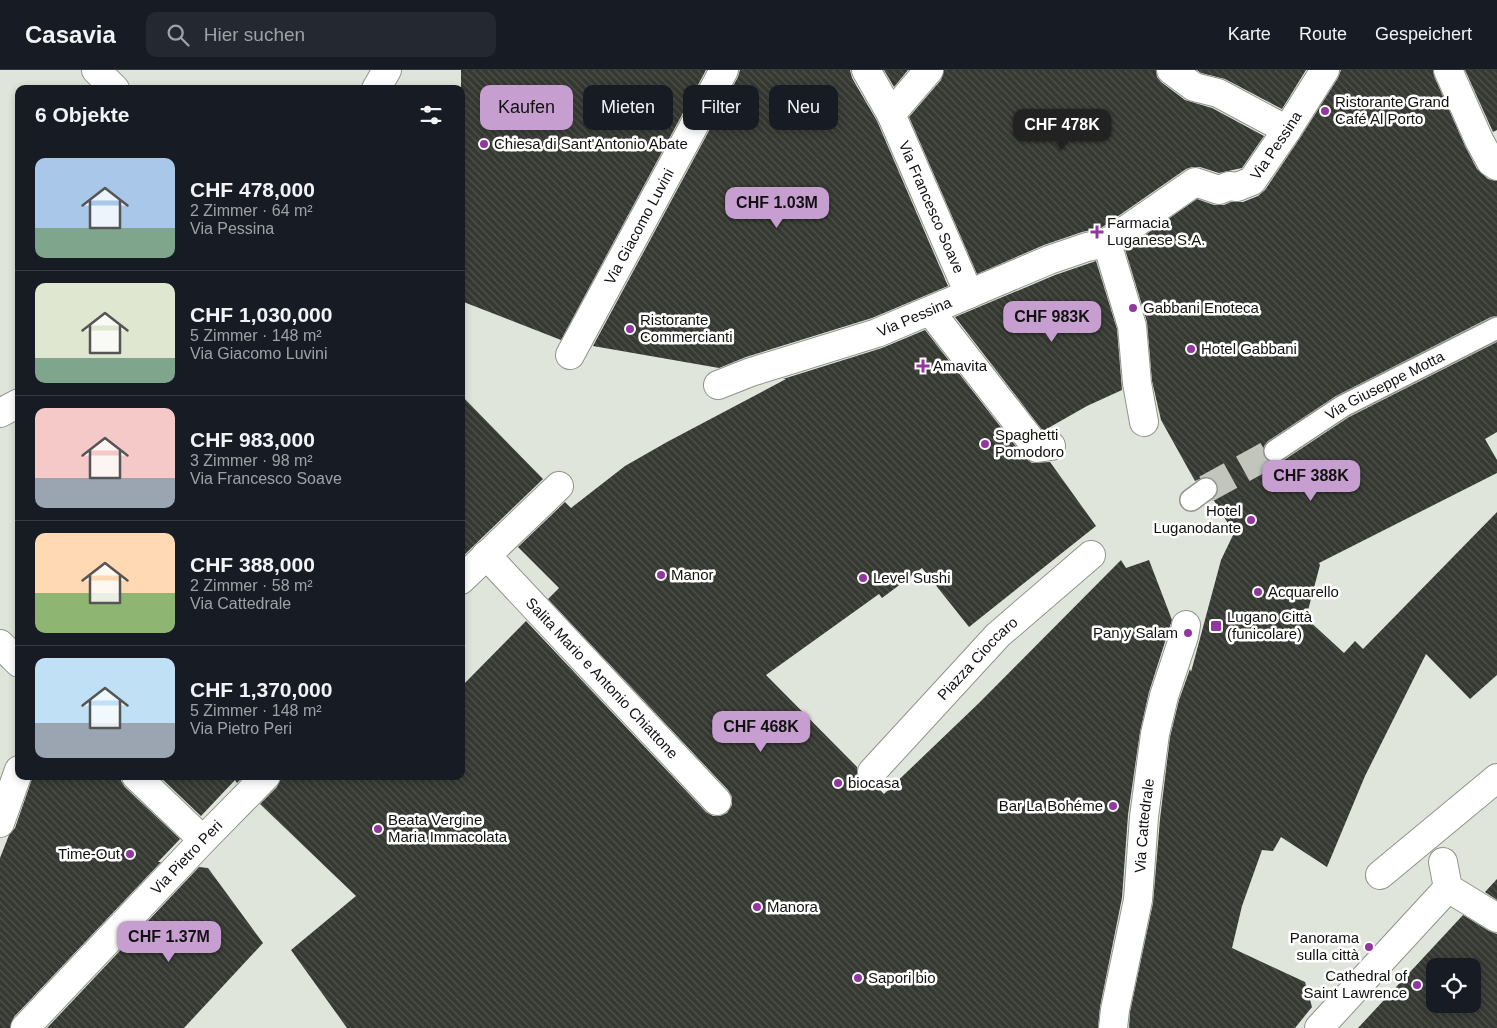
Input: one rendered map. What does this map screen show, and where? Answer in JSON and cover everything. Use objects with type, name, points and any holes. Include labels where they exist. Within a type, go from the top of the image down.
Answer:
[{"type":"street","points":[[96,70],[112,85]]},
{"type":"street","points":[[378,85],[387,70]]},
{"type":"street","name":"Via Giacomo Luvini","points":[[570,356],[724,70]]},
{"type":"street","name":"Via Francesco Soave","points":[[866,70],[891,114],[969,294]]},
{"type":"street","points":[[891,114],[929,70]]},
{"type":"street","points":[[1171,70],[1201,79],[1218,93],[1287,130]]},
{"type":"street","name":"Via Pessina","points":[[718,385],[757,370],[877,333],[1050,260],[1088,247],[1107,243],[1195,182],[1219,190],[1229,186],[1237,187],[1252,181],[1325,70]]},
{"type":"street","points":[[1448,70],[1479,140],[1491,162],[1497,166]]},
{"type":"street","points":[[1107,243],[1132,326],[1137,383],[1144,422]]},
{"type":"street","points":[[930,311],[1037,448],[1051,446]]},
{"type":"street","points":[[0,413],[15,405]]},
{"type":"street","points":[[465,576],[559,486]]},
{"type":"street","name":"Salita Mario e Antonio Chiattone","points":[[486,555],[717,801]]},
{"type":"street","name":"Piazza Cioccaro","points":[[872,772],[998,635],[1091,555]]},
{"type":"street","name":"Via Cattedrale","points":[[1113,1028],[1138,900],[1144,816],[1155,734],[1164,696],[1186,625]]},
{"type":"street","points":[[0,644],[15,659]]},
{"type":"street","points":[[1380,875],[1497,778]]},
{"type":"street","points":[[0,823],[15,780]]},
{"type":"street","points":[[140,780],[203,840]]},
{"type":"street","name":"Via Pietro Peri","points":[[25,1028],[262,780]]},
{"type":"street","points":[[1319,1028],[1341,1018],[1445,875],[1497,918]]},
{"type":"lane","name":"Via Giuseppe Motta","points":[[1275,451],[1343,406],[1497,328]]},
{"type":"building","points":[[461,70],[706,70],[698,85],[683,85],[683,113],[561,340],[465,303],[465,85],[461,85]]},
{"type":"building","points":[[740,70],[850,70],[852,78],[877,121],[948,286],[872,318],[746,357],[719,368],[593,346],[709,130],[759,130],[759,85],[734,85]]},
{"type":"building","points":[[884,70],[908,70],[894,87]]},
{"type":"building","points":[[944,70],[1156,70],[1157,77],[1161,82],[1185,100],[1212,108],[1264,136],[1242,168],[1219,173],[1200,167],[1186,169],[1101,228],[1082,232],[1044,245],[977,274],[909,117],[941,80]]},
{"type":"building","points":[[1197,70],[1306,70],[1282,109],[1225,79],[1201,73]]},
{"type":"building","points":[[1341,70],[1433,70],[1465,146],[1477,169],[1488,179],[1497,181],[1497,316],[1491,317],[1336,396],[1268,441],[1264,446],[1263,452],[1265,458],[1270,462],[1281,462],[1349,417],[1497,342],[1497,432],[1485,439],[1497,460],[1497,473],[1319,563],[1306,618],[1344,653],[1355,641],[1363,649],[1497,512],[1497,675],[1470,699],[1426,654],[1365,776],[1327,867],[1281,837],[1273,851],[1262,850],[1242,906],[1232,948],[1305,982],[1312,1007],[1295,1028],[1129,1028],[1130,1012],[1153,903],[1160,819],[1170,737],[1179,700],[1190,669],[1191,672],[1221,560],[1234,533],[1213,499],[1218,494],[1216,482],[1211,478],[1205,477],[1195,481],[1161,420],[1152,381],[1147,322],[1125,249],[1197,199],[1214,205],[1224,205],[1231,202],[1243,202],[1258,196],[1265,190],[1300,138],[1338,78]]},
{"type":"building","points":[[1465,70],[1497,70],[1497,130],[1493,132]]},
{"type":"building","points":[[1096,261],[1117,329],[1122,390],[1087,406],[1043,431],[955,317],[1055,275]]},
{"type":"building","points":[[925,330],[1025,458],[1032,463],[1050,462],[1096,526],[969,627],[922,568],[882,598],[879,594],[766,675],[857,767],[857,776],[861,783],[868,787],[877,787],[884,794],[980,702],[1121,560],[1126,568],[1149,560],[1172,620],[1149,692],[1140,732],[1128,815],[1122,898],[1100,1007],[1098,1028],[347,1028],[291,950],[356,896],[260,804],[277,787],[280,780],[465,780],[465,683],[526,621],[706,812],[713,816],[727,813],[732,805],[732,797],[728,790],[548,599],[559,588],[518,547],[565,502],[571,508],[625,466],[667,442],[786,379],[783,379],[882,348]]},
{"type":"building","points":[[465,399],[543,479],[465,554]]},
{"type":"building","points":[[32,780],[121,780],[125,787],[180,839],[158,862],[161,862],[14,1017],[10,1028],[0,1028],[0,858],[9,835],[15,828]]},
{"type":"building","points":[[163,780],[235,780],[201,816]]},
{"type":"building","points":[[199,867],[208,868],[263,943],[184,1028],[47,1028]]},
{"type":"building","points":[[1497,879],[1497,900],[1485,892]]},
{"type":"building","name":"Cathedral of Saint Lawrence","points":[[1463,915],[1497,934],[1497,1028],[1358,1028]]},
{"type":"tunnel","points":[[1206,489],[1275,451]]},
{"type":"place","name":"Ristorante Grand Café Al Porto","points":[[1325,111]]},
{"type":"place","name":"Chiesa di Sant'Antonio Abate","points":[[484,144]]},
{"type":"place","name":"Farmacia Luganese S.A.","points":[[1097,232]]},
{"type":"place","name":"Gabbani Enoteca","points":[[1133,308]]},
{"type":"place","name":"Ristorante Commercianti","points":[[630,329]]},
{"type":"place","name":"Hotel Gabbani","points":[[1191,349]]},
{"type":"place","name":"Amavita","points":[[923,366]]},
{"type":"place","name":"Spaghetti Pomodoro","points":[[985,444]]},
{"type":"place","name":"Hotel Luganodante","points":[[1251,520]]},
{"type":"place","name":"Manor","points":[[661,575]]},
{"type":"place","name":"Level Sushi","points":[[863,578]]},
{"type":"place","name":"Acquarello","points":[[1258,592]]},
{"type":"place","name":"Lugano Città (funicolare)","points":[[1216,626]]},
{"type":"place","name":"Pan y Salam","points":[[1188,633]]},
{"type":"place","name":"biocasa","points":[[838,783]]},
{"type":"place","name":"Bar La Bohéme","points":[[1113,806]]},
{"type":"place","name":"Beata Vergine Maria Immacolata","points":[[378,829]]},
{"type":"place","name":"Time-Out","points":[[130,854]]},
{"type":"place","name":"Manora","points":[[757,907]]},
{"type":"place","name":"Panorama sulla città","points":[[1369,947]]},
{"type":"place","name":"Sapori bio","points":[[858,978]]},
{"type":"place","name":"Cathedral of Saint Lawrence","points":[[1417,985]]}]
